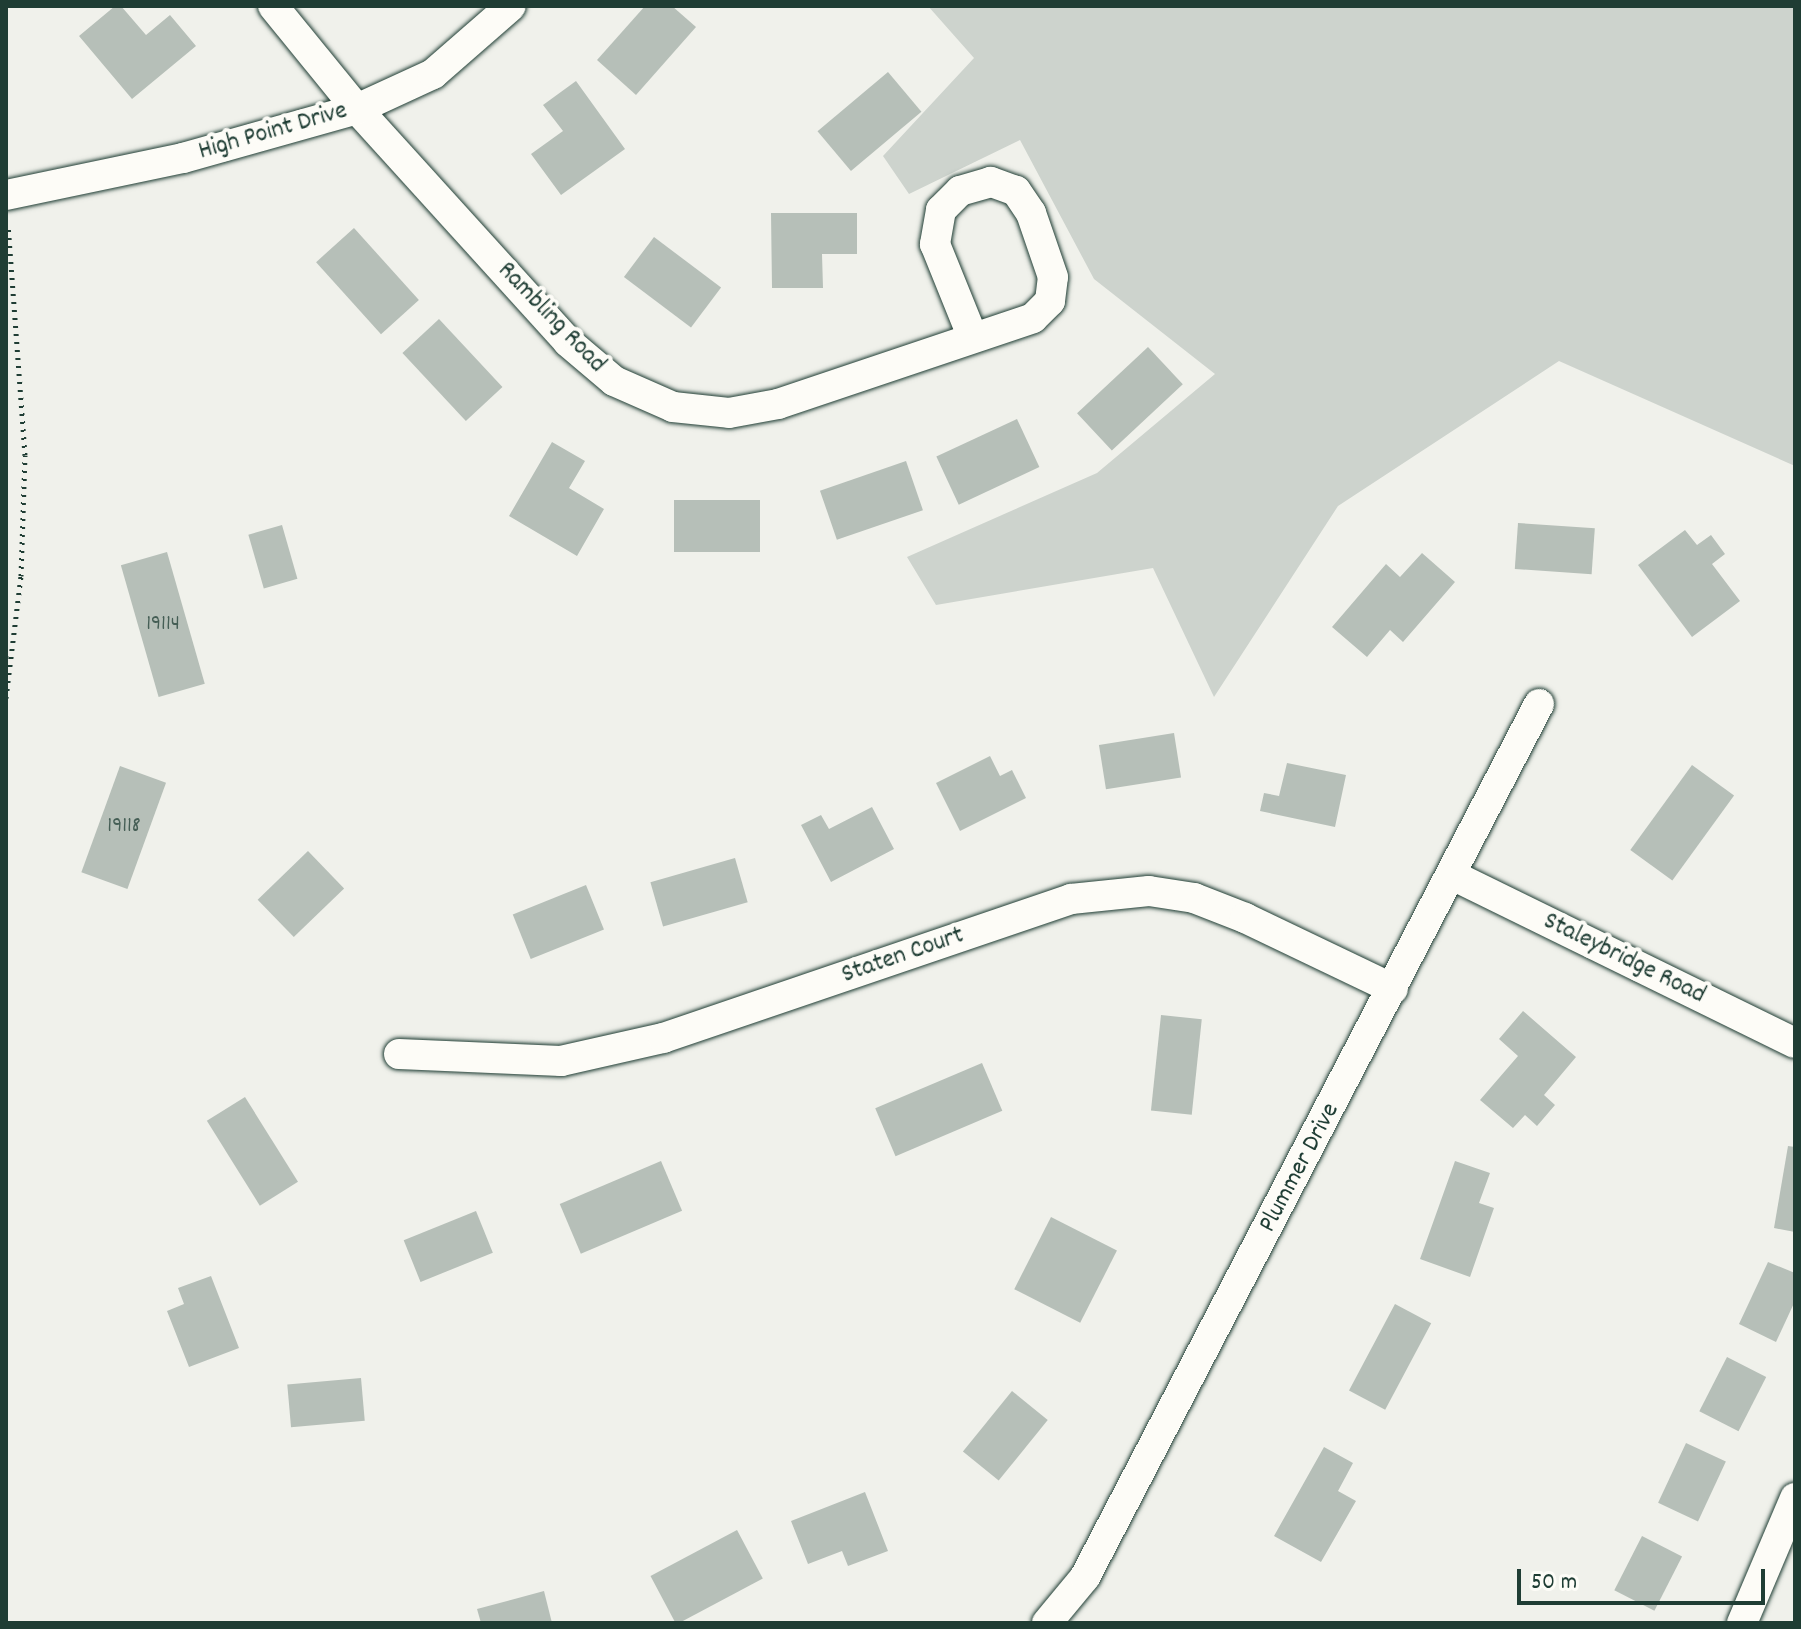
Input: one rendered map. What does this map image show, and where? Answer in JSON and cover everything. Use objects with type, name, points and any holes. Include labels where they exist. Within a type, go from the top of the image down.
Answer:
[{"type":"street","name":"Rambling Road","points":[[273,6],[357,109],[568,342],[614,381],[673,407],[729,413],[778,404],[1033,318],[1050,301],[1053,277],[1031,213],[1016,191],[991,182],[960,191],[941,210],[935,244],[973,338]]},
{"type":"street","name":"High Point Drive","points":[[7,208],[357,109],[433,74],[511,6]]},
{"type":"street","name":"Plummer Drive","points":[[1047,1623],[1085,1577],[1539,704]]},
{"type":"street","name":"Staleybridge Road","points":[[1452,875],[1795,1043]]},
{"type":"street","name":"Staten Court","points":[[399,1054],[561,1061],[663,1038],[1071,899],[1149,891],[1194,898],[1245,918],[1393,989]]},
{"type":"street","points":[[1742,1623],[1795,1498]]},
{"type":"path","points":[[6,698],[21,576],[25,455],[7,208]]},
{"type":"shaded area","points":[[928,6],[1795,6],[1795,466],[1559,361],[1338,506],[1214,697],[1153,568],[936,605],[907,557],[1097,473],[1215,374],[1094,279],[1020,140],[909,194],[883,156],[974,58]]},
{"type":"building","points":[[115,6],[121,6],[146,35],[170,15],[196,46],[132,99],[79,36]]},
{"type":"building","points":[[645,6],[672,6],[696,27],[636,95],[597,60]]},
{"type":"building","points":[[888,72],[921,112],[851,171],[818,131]]},
{"type":"building","points":[[576,81],[625,149],[561,195],[531,154],[563,131],[543,105]]},
{"type":"building","points":[[771,213],[857,213],[857,254],[822,254],[823,288],[772,288]]},
{"type":"building","points":[[354,228],[419,300],[381,334],[316,262]]},
{"type":"building","points":[[654,237],[721,288],[691,327],[624,277]]},
{"type":"building","points":[[439,319],[502,387],[466,421],[402,353]]},
{"type":"building","points":[[1148,347],[1183,384],[1112,450],[1077,413]]},
{"type":"building","points":[[1017,419],[1039,467],[959,505],[936,457]]},
{"type":"building","points":[[552,442],[585,461],[569,488],[604,509],[577,556],[509,516]]},
{"type":"building","points":[[906,461],[923,510],[837,540],[820,491]]},
{"type":"building","points":[[674,500],[760,500],[760,552],[674,552]]},
{"type":"building","points":[[1518,523],[1595,528],[1592,574],[1515,569]]},
{"type":"building","points":[[282,525],[297,579],[264,588],[248,535]]},
{"type":"building","points":[[1685,530],[1697,545],[1711,535],[1725,554],[1712,564],[1740,601],[1692,637],[1638,565]]},
{"type":"building","points":[[167,552],[205,684],[159,697],[121,565]]},
{"type":"building","points":[[1422,553],[1455,582],[1403,642],[1390,630],[1367,657],[1332,627],[1386,564],[1400,577]]},
{"type":"building","points":[[1174,733],[1181,777],[1106,789],[1099,745]]},
{"type":"building","points":[[990,756],[1000,776],[1012,770],[1026,798],[960,831],[936,783]]},
{"type":"building","points":[[1287,763],[1346,775],[1335,827],[1260,811],[1264,793],[1279,796]]},
{"type":"building","points":[[1692,765],[1734,796],[1672,881],[1630,850]]},
{"type":"building","points":[[120,766],[166,783],[127,889],[81,872]]},
{"type":"building","points":[[872,807],[894,849],[831,882],[801,825],[821,815],[829,829]]},
{"type":"building","points":[[308,851],[344,888],[294,937],[258,900]]},
{"type":"building","points":[[735,858],[748,902],[663,926],[650,882]]},
{"type":"building","points":[[586,885],[604,930],[531,959],[513,915]]},
{"type":"building","points":[[1523,1011],[1576,1057],[1544,1095],[1555,1105],[1537,1126],[1525,1115],[1513,1128],[1480,1100],[1518,1056],[1499,1039]]},
{"type":"building","points":[[1161,1015],[1202,1019],[1192,1115],[1151,1110]]},
{"type":"building","points":[[982,1063],[1002,1111],[896,1156],[875,1108]]},
{"type":"building","points":[[245,1097],[298,1182],[260,1206],[207,1121]]},
{"type":"building","points":[[1788,1146],[1795,1147],[1795,1232],[1774,1228]]},
{"type":"building","points":[[661,1161],[682,1211],[581,1254],[560,1204]]},
{"type":"building","points":[[1455,1161],[1490,1173],[1479,1203],[1494,1208],[1470,1277],[1420,1259]]},
{"type":"building","points":[[476,1211],[493,1253],[421,1282],[404,1240]]},
{"type":"building","points":[[1051,1217],[1117,1251],[1080,1323],[1014,1289]]},
{"type":"building","points":[[1768,1262],[1795,1273],[1795,1301],[1776,1342],[1739,1324]]},
{"type":"building","points":[[211,1276],[239,1348],[189,1367],[167,1311],[184,1304],[178,1288]]},
{"type":"building","points":[[1395,1304],[1431,1323],[1385,1410],[1349,1391]]},
{"type":"building","points":[[1727,1357],[1766,1377],[1739,1431],[1699,1411]]},
{"type":"building","points":[[361,1378],[365,1421],[291,1427],[287,1384]]},
{"type":"building","points":[[1012,1391],[1048,1420],[999,1481],[963,1452]]},
{"type":"building","points":[[1686,1443],[1726,1462],[1698,1521],[1658,1503]]},
{"type":"building","points":[[1324,1447],[1353,1463],[1338,1491],[1356,1501],[1321,1562],[1274,1536]]},
{"type":"building","points":[[865,1492],[888,1551],[848,1566],[842,1551],[808,1564],[791,1521]]},
{"type":"building","points":[[737,1530],[763,1579],[675,1623],[650,1576]]},
{"type":"building","points":[[1642,1536],[1682,1556],[1654,1611],[1614,1590]]},
{"type":"building","points":[[544,1591],[552,1623],[481,1623],[477,1609]]}]
